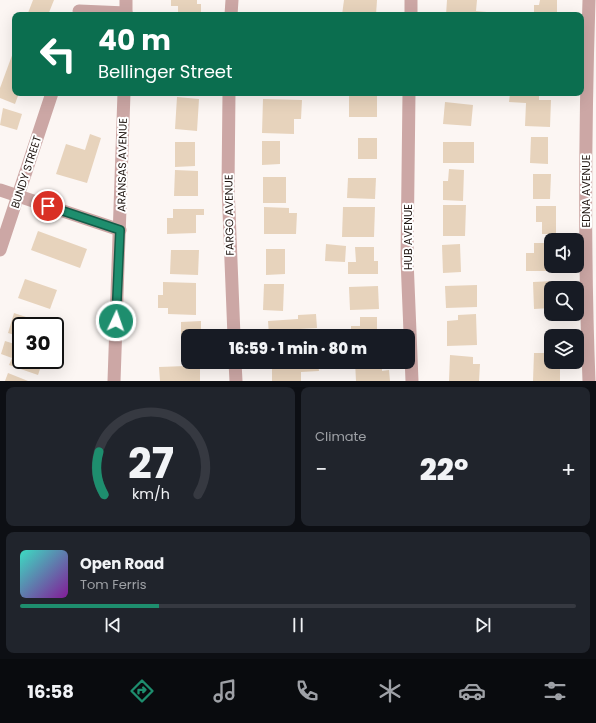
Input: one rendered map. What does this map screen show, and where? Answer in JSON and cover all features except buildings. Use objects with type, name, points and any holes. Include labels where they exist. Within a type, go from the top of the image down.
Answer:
[{"type":"street","points":[[232,0],[232,12]]},
{"type":"street","points":[[411,0],[411,12]]},
{"type":"street","name":"EDNA AVENUE","points":[[589,0],[586,92],[586,304],[589,381]]},
{"type":"street","points":[[80,9],[126,9]]},
{"type":"street","name":"BUNDY STREET","points":[[0,250],[51,96]]},
{"type":"street","name":"ARANSAS AVENUE","points":[[114,381],[124,96]]},
{"type":"street","name":"FARGO AVENUE","points":[[230,96],[228,186],[234,329]]},
{"type":"street","name":"HUB AVENUE","points":[[409,96],[407,259],[412,381]]},
{"type":"street","points":[[0,190],[120,230]]},
{"type":"street","points":[[235,369],[236,381]]},
{"type":"route","points":[[48,206],[120,230],[116,321]]}]
